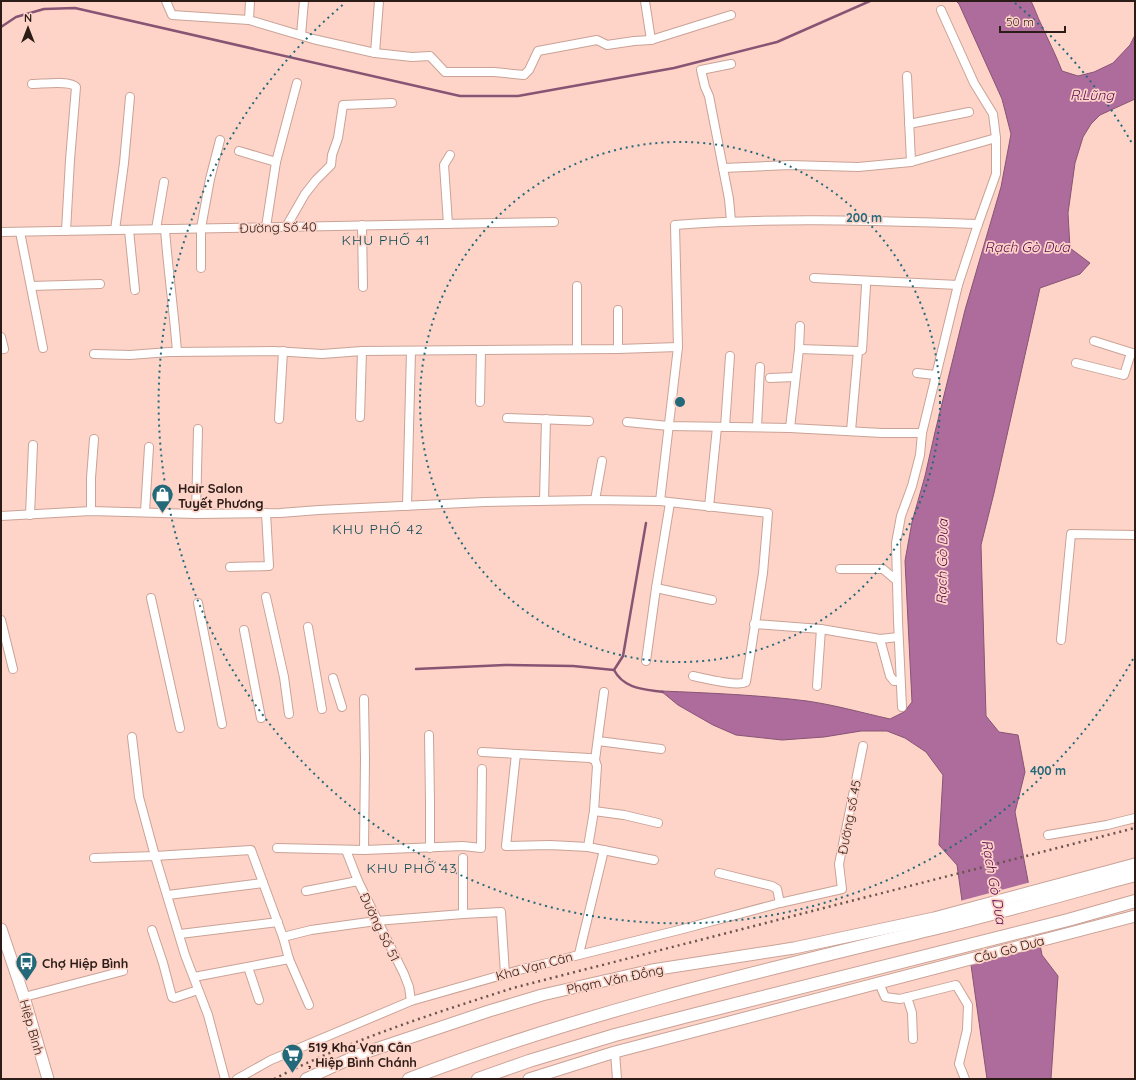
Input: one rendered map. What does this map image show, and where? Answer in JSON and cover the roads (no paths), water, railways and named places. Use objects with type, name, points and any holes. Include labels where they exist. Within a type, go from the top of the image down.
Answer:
[{"type":"highway","points":[[409,1079],[480,1053],[630,1006],[717,982],[912,934],[936,923],[1060,889],[1135,875]]},
{"type":"highway","points":[[1070,926],[1135,902]]},
{"type":"highway","name":"Cầu Gò Dưa","points":[[478,1079],[529,1061],[688,1016],[944,952],[1070,926]]},
{"type":"main road","points":[[1060,889],[1135,864]]},
{"type":"main road","points":[[1070,926],[1135,916]]},
{"type":"main road","name":"Phạm Văn Đồng","points":[[306,1079],[358,1055],[489,1011],[542,995],[652,970],[794,948],[887,928],[936,923]]},
{"type":"main road","name":"Cầu Gò Dưa","points":[[879,983],[946,965],[1070,926]]},
{"type":"main road","name":"Hiệp Bình","points":[[1,929],[24,997],[48,1079]]},
{"type":"main road","points":[[861,934],[912,934]]},
{"type":"main road","points":[[529,1079],[615,1052],[879,983]]},
{"type":"street","points":[[166,1],[172,15],[248,20],[375,53],[412,57],[430,56],[445,72],[494,72],[524,75],[529,70],[538,52],[597,40],[607,45],[651,40],[731,15]]},
{"type":"street","points":[[248,20],[250,1]]},
{"type":"street","points":[[301,35],[304,1]]},
{"type":"street","points":[[375,53],[379,1]]},
{"type":"street","points":[[645,1],[651,40]]},
{"type":"street","points":[[902,707],[898,637],[896,543],[901,516],[912,486],[920,455],[922,433],[958,285],[996,174],[996,138],[993,114],[974,83],[941,10]]},
{"type":"street","points":[[731,64],[701,70],[709,96],[729,199],[731,221]]},
{"type":"street","points":[[907,76],[911,162]]},
{"type":"street","points":[[32,84],[67,83],[74,84],[76,87],[66,231]]},
{"type":"street","points":[[266,227],[276,162],[297,83]]},
{"type":"street","points":[[115,230],[124,163],[130,96]]},
{"type":"street","points":[[286,227],[305,194],[331,165],[332,155],[338,138],[343,105],[392,103]]},
{"type":"street","points":[[909,124],[969,112]]},
{"type":"street","points":[[723,168],[790,165],[858,167],[911,162],[996,138]]},
{"type":"street","points":[[201,268],[201,228],[210,179],[220,140]]},
{"type":"street","points":[[239,151],[276,162]]},
{"type":"street","points":[[448,224],[444,165],[450,155]]},
{"type":"street","points":[[156,230],[164,182]]},
{"type":"street","points":[[660,501],[678,346],[675,225],[731,221],[874,221],[978,224]]},
{"type":"street","name":"Đường Số 40","points":[[1,232],[554,222]]},
{"type":"street","points":[[362,225],[363,287]]},
{"type":"street","points":[[164,229],[177,352]]},
{"type":"street","points":[[128,230],[135,290]]},
{"type":"street","points":[[20,232],[43,348]]},
{"type":"street","points":[[814,278],[958,285]]},
{"type":"street","points":[[31,286],[100,284]]},
{"type":"street","points":[[577,286],[577,349]]},
{"type":"street","points":[[799,349],[862,350],[866,286]]},
{"type":"street","points":[[618,310],[618,349]]},
{"type":"street","points":[[790,428],[799,349],[800,326]]},
{"type":"street","points":[[1,337],[4,349]]},
{"type":"street","points":[[1076,363],[1124,375],[1133,354],[1094,341]]},
{"type":"street","points":[[94,354],[130,355],[177,352],[283,351],[322,354],[362,351],[618,349],[678,346]]},
{"type":"street","points":[[480,402],[481,350]]},
{"type":"street","points":[[279,419],[283,351]]},
{"type":"street","points":[[360,417],[362,351]]},
{"type":"street","points":[[407,506],[411,351]]},
{"type":"street","points":[[851,431],[858,351]]},
{"type":"street","points":[[709,507],[730,356]]},
{"type":"street","points":[[757,427],[760,367]]},
{"type":"street","points":[[917,373],[935,375]]},
{"type":"street","points":[[770,378],[795,377]]},
{"type":"street","points":[[507,418],[590,421]]},
{"type":"street","points":[[544,500],[546,419]]},
{"type":"street","points":[[627,422],[669,426],[757,427],[882,433],[922,433]]},
{"type":"street","points":[[196,514],[198,429]]},
{"type":"street","points":[[90,511],[94,439]]},
{"type":"street","points":[[30,515],[33,445]]},
{"type":"street","points":[[145,512],[149,447]]},
{"type":"street","points":[[595,500],[602,461]]},
{"type":"street","points":[[1,516],[90,511],[196,514],[280,513],[544,500],[660,501],[768,514],[763,573],[746,682],[742,684],[716,681],[693,676]]},
{"type":"street","points":[[646,661],[670,502]]},
{"type":"street","points":[[230,567],[269,566],[266,513]]},
{"type":"street","points":[[1061,640],[1071,534],[1135,535]]},
{"type":"street","points":[[840,569],[884,569],[896,580]]},
{"type":"street","points":[[656,588],[712,600]]},
{"type":"street","points":[[266,597],[284,677],[288,714]]},
{"type":"street","points":[[151,598],[180,728]]},
{"type":"street","points":[[198,603],[222,724]]},
{"type":"street","points":[[1,620],[13,669]]},
{"type":"street","points":[[754,624],[821,629],[880,639],[898,637]]},
{"type":"street","points":[[308,627],[322,709]]},
{"type":"street","points":[[817,686],[821,629]]},
{"type":"street","points":[[244,630],[261,718]]},
{"type":"street","points":[[880,639],[890,676],[894,681],[900,681]]},
{"type":"street","points":[[333,678],[342,707]]},
{"type":"street","points":[[588,847],[594,811],[597,766],[596,760],[604,692]]},
{"type":"street","points":[[364,699],[364,850]]},
{"type":"street","points":[[429,735],[430,848]]},
{"type":"street","points":[[132,737],[139,797],[155,856],[186,955],[208,1016],[225,1079]]},
{"type":"street","points":[[598,741],[661,749]]},
{"type":"street","name":"Đường số 45","points":[[842,889],[840,864],[863,746]]},
{"type":"street","points":[[482,752],[590,758],[596,760]]},
{"type":"street","points":[[516,754],[506,846],[550,845],[588,847],[654,860]]},
{"type":"street","points":[[277,848],[364,850],[463,846],[481,848],[482,769]]},
{"type":"street","points":[[594,811],[624,815],[658,823]]},
{"type":"street","points":[[1048,835],[1107,825],[1135,818]]},
{"type":"street","points":[[94,858],[251,850],[278,922],[289,959],[309,1005]]},
{"type":"street","name":"Đường Số 51","points":[[346,850],[358,881],[404,974],[409,987],[411,1001]]},
{"type":"street","points":[[579,954],[604,850]]},
{"type":"street","points":[[463,858],[463,914]]},
{"type":"street","points":[[719,874],[772,886],[777,889],[780,903]]},
{"type":"street","points":[[306,891],[358,881]]},
{"type":"street","points":[[168,895],[263,883]]},
{"type":"street","name":"Kha Vạn Cân","points":[[238,1079],[272,1060],[411,1001],[579,954],[683,929],[780,903],[842,889]]},
{"type":"street","points":[[283,937],[311,930],[377,921],[501,912],[505,974]]},
{"type":"street","points":[[180,934],[278,922]]},
{"type":"street","points":[[152,930],[173,998],[198,990]]},
{"type":"street","points":[[194,977],[289,959]]},
{"type":"street","points":[[248,966],[259,1000]]},
{"type":"street","points":[[24,997],[123,971]]},
{"type":"street","points":[[879,983],[885,997],[900,999],[956,985],[968,1004],[967,1030],[959,1064],[965,1079]]},
{"type":"street","points":[[907,998],[912,1014],[913,1039]]},
{"type":"street","points":[[615,1052],[617,1079]]},
{"type":"water","name":"Rạch Gò Dưa","points":[[956,1],[1031,1],[1062,71],[1078,76],[1094,72],[1113,63],[1130,45],[1135,35],[1135,99],[1100,115],[1091,124],[1083,137],[1075,163],[1068,213],[1070,248],[1090,263],[1080,274],[1040,288],[981,545],[986,716],[999,732],[1018,735],[1025,772],[1015,812],[1042,955],[1058,976],[1051,1079],[987,1079],[957,865],[939,845],[943,775],[926,752],[905,738],[887,731],[861,731],[824,737],[782,740],[736,735],[713,725],[678,705],[661,691],[716,693],[807,701],[890,719],[904,712],[912,702],[905,561],[912,522],[925,476],[965,310],[1001,187],[1011,134],[1002,99],[959,4]]},
{"type":"waterway","points":[[1,27],[16,17],[44,9],[75,8],[460,96],[518,96],[674,68],[777,42],[870,1]]},
{"type":"waterway","points":[[614,670],[623,656],[646,523]]},
{"type":"waterway","points":[[416,669],[505,665],[573,666],[614,670],[618,676],[629,685],[642,689],[663,692]]},
{"type":"railway","points":[[274,1079],[362,1040],[422,1018],[513,988],[1135,828]]},
{"type":"place","name":"Hair Salon Tuyết Phương","points":[[163,514]]},
{"type":"place","name":"Chợ Hiệp Bình","points":[[27,982]]},
{"type":"place","name":"519 Kha Vạn Cân , Hiệp Bình Chánh","points":[[292,1074]]},
{"type":"district","name":"KHU PHỐ 41","points":[[386,240]]},
{"type":"district","name":"KHU PHỐ 42","points":[[378,529]]},
{"type":"district","name":"KHU PHỐ 43","points":[[412,868]]},
{"type":"water label","name":"R.Lũng","points":[[1092,95]]}]
